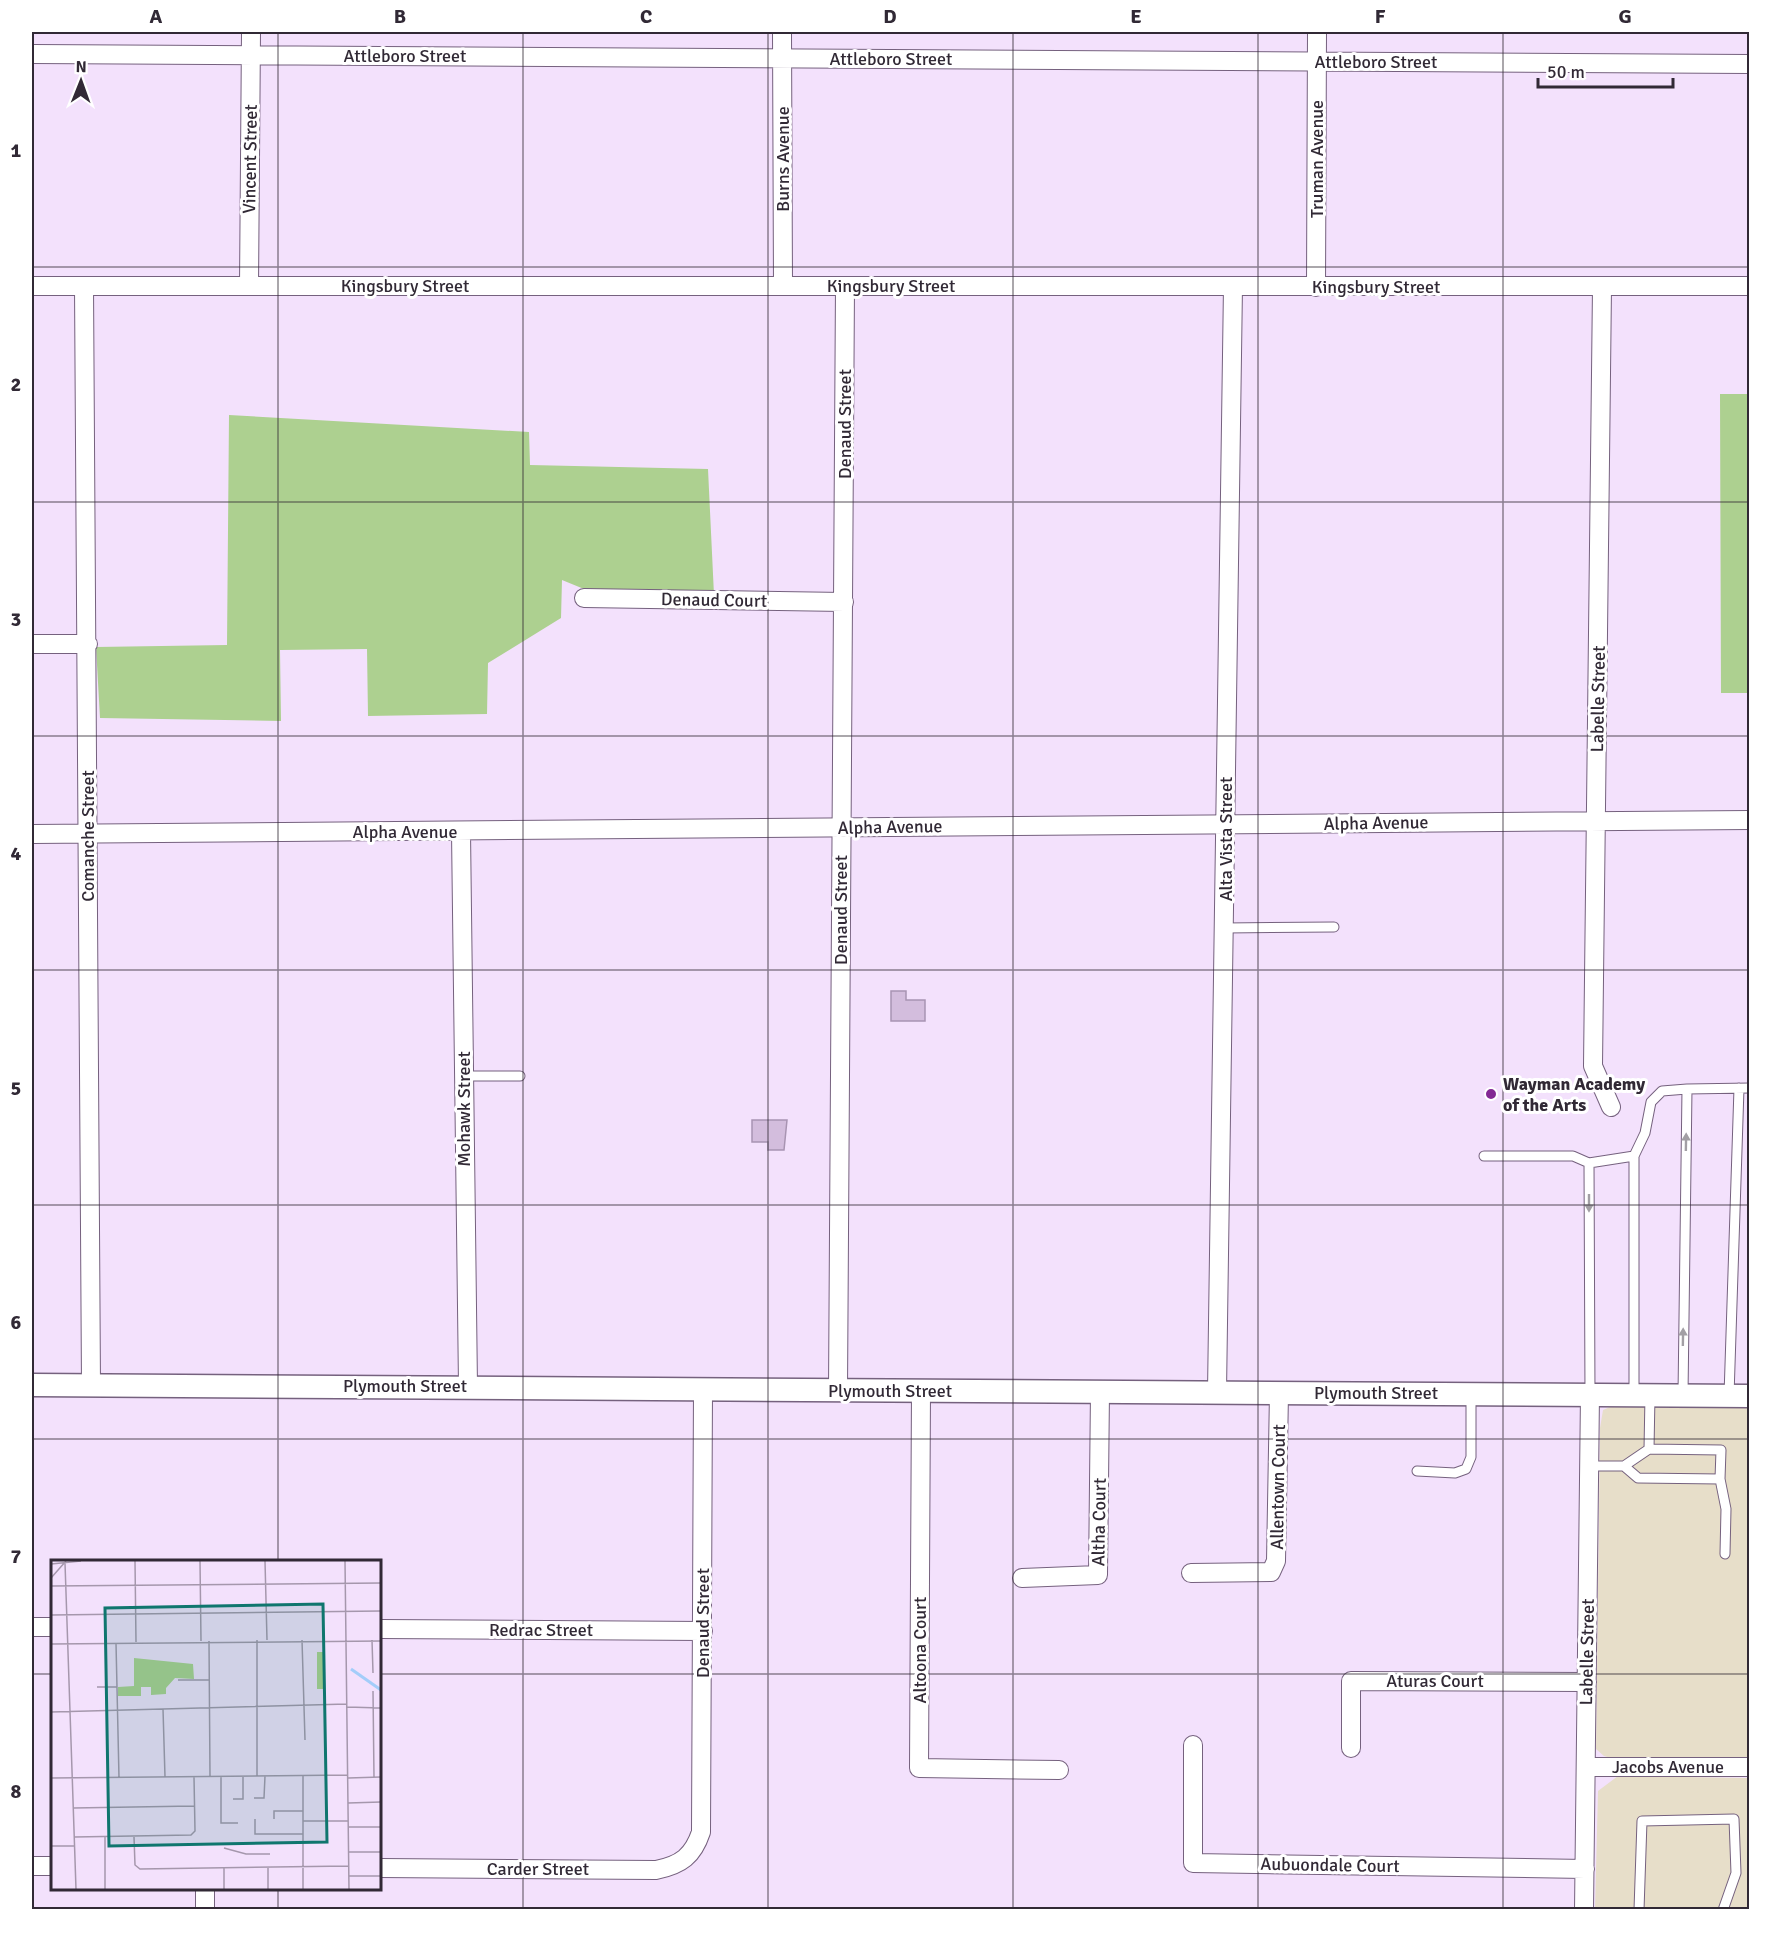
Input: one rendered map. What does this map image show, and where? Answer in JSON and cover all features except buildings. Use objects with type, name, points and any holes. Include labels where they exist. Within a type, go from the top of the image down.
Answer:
[{"type":"street","name":"Vincent Street","points":[[249,286],[251,32]]},
{"type":"street","name":"Burns Avenue","points":[[782,32],[783,286]]},
{"type":"street","name":"Truman Avenue","points":[[1316,287],[1317,32]]},
{"type":"street","name":"Attleboro Street","points":[[32,54],[1749,64]]},
{"type":"street","name":"Kingsbury Street","points":[[32,286],[1749,286]]},
{"type":"street","name":"Comanche Street","points":[[84,286],[91,1385]]},
{"type":"street","name":"Denaud Street","points":[[838,1391],[845,286]]},
{"type":"street","name":"Alta Vista Street","points":[[1218,1392],[1233,286]]},
{"type":"street","name":"Labelle Street","points":[[1602,287],[1593,1066],[1611,1107]]},
{"type":"street","name":"Denaud Court","points":[[584,598],[844,602]]},
{"type":"street","points":[[32,644],[88,644]]},
{"type":"street","name":"Alpha Avenue","points":[[32,834],[1749,820]]},
{"type":"street","name":"Mohawk Street","points":[[461,832],[468,1386]]},
{"type":"street","name":"Plymouth Street","points":[[32,1385],[468,1386],[703,1390],[1739,1396]]},
{"type":"street","name":"Denaud Street","points":[[691,1854],[701,1832],[703,1390]]},
{"type":"street","name":"Altoona Court","points":[[921,1391],[919,1768],[1059,1770]]},
{"type":"street","name":"Altha Court","points":[[1022,1578],[1098,1575],[1100,1392]]},
{"type":"street","name":"Allentown Court","points":[[1191,1573],[1271,1572],[1276,1561],[1279,1393]]},
{"type":"street","name":"Labelle Street","points":[[1584,1910],[1590,1394]]},
{"type":"street","points":[[32,1627],[51,1627]]},
{"type":"street","name":"Redrac Street","points":[[381,1629],[703,1631]]},
{"type":"street","name":"Aturas Court","points":[[1352,1748],[1351,1682],[1587,1682]]},
{"type":"street","name":"Aubuondale Court","points":[[1193,1744],[1193,1863],[1585,1869]]},
{"type":"street","name":"Jacobs Avenue","points":[[1586,1767],[1749,1767]]},
{"type":"street","name":"Carder Street","points":[[381,1868],[656,1870],[674,1866],[691,1854]]},
{"type":"street","points":[[32,1866],[51,1866]]},
{"type":"street","points":[[205,1890],[205,1910]]},
{"type":"lane","points":[[1225,928],[1334,927]]},
{"type":"lane","points":[[464,1076],[520,1076]]},
{"type":"lane","points":[[1739,1088],[1739,1396]]},
{"type":"lane","points":[[1649,1449],[1642,1395],[1634,1156],[1645,1133],[1651,1102],[1662,1090],[1749,1088]]},
{"type":"lane","points":[[1683,1395],[1687,1089]]},
{"type":"lane","points":[[1484,1156],[1572,1156],[1589,1163],[1634,1156]]},
{"type":"lane","points":[[1589,1163],[1590,1394]]},
{"type":"lane","points":[[1417,1471],[1455,1473],[1466,1469],[1471,1457],[1471,1394]]},
{"type":"lane","points":[[1589,1466],[1624,1466],[1649,1449],[1721,1450],[1720,1479],[1726,1509],[1725,1554]]},
{"type":"lane","points":[[1624,1466],[1638,1478],[1720,1479]]},
{"type":"lane","points":[[1639,1910],[1642,1821],[1734,1819],[1736,1873],[1723,1910]]},
{"type":"shaded area","points":[[1617,1404],[1749,1405],[1749,1762],[1620,1761],[1604,1756],[1596,1749],[1600,1428],[1603,1410]]},
{"type":"shaded area","points":[[1618,1776],[1749,1778],[1749,1909],[1595,1910],[1598,1791]]},
{"type":"green space","points":[[1720,394],[1749,394],[1749,693],[1721,693]]},
{"type":"green space","points":[[229,415],[529,432],[530,465],[708,469],[714,595],[584,589],[562,580],[561,618],[488,663],[487,714],[368,716],[367,649],[280,650],[281,721],[100,718],[96,647],[227,645]]},
{"type":"place","name":"Wayman Academy of the Arts","points":[[1491,1094]]}]
